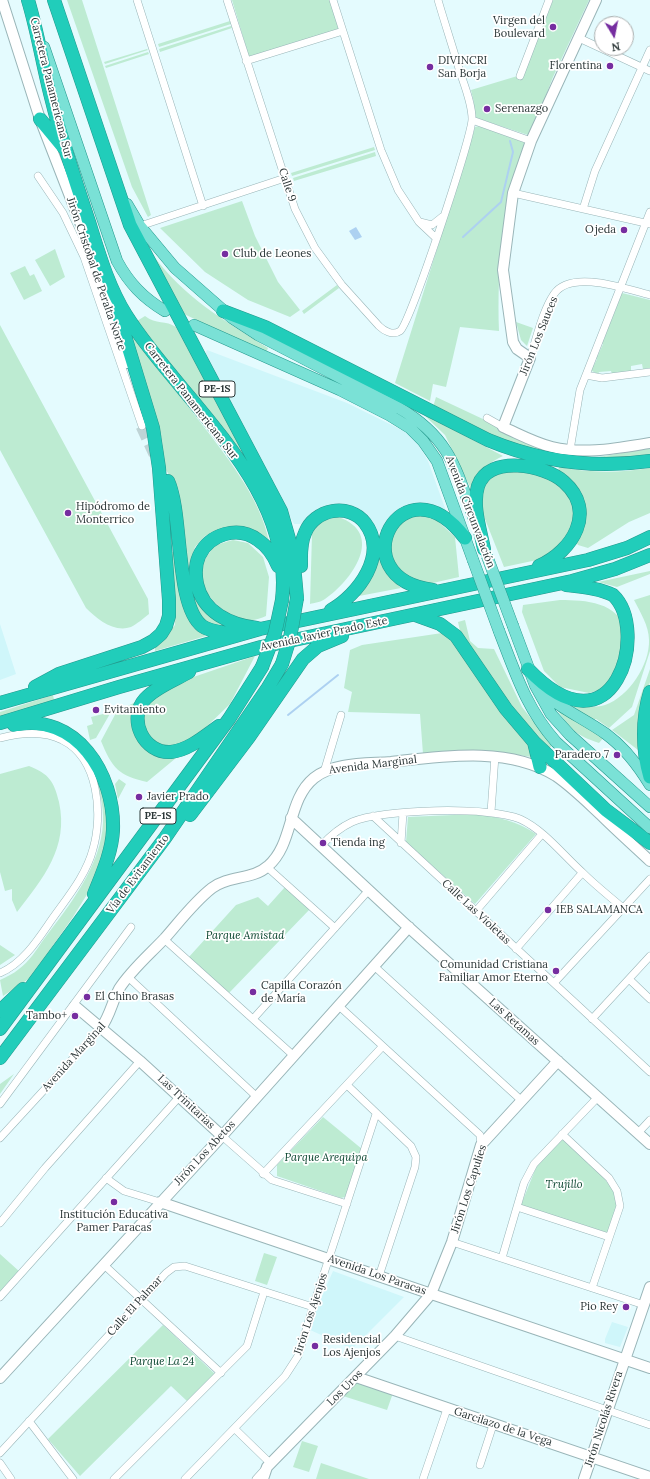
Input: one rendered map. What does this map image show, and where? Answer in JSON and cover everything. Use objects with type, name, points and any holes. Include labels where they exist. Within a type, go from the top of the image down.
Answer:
[{"type":"highway","name":"Carretera Panamericana Sur","points":[[28,0],[52,101],[108,281],[125,314],[139,334],[200,408],[246,473],[271,521],[280,552],[283,576],[282,600],[275,633],[262,667]]},
{"type":"highway","name":"Carretera Panamericana Sur","points":[[54,0],[116,186],[139,244],[281,511],[294,557],[296,598],[290,638],[282,664]]},
{"type":"highway","points":[[40,119],[66,150]]},
{"type":"highway","points":[[20,697],[59,674],[148,644],[161,634],[166,626],[169,616],[159,468],[151,418],[108,281]]},
{"type":"highway","points":[[223,311],[265,327],[488,440],[509,449],[543,459],[568,463],[611,465],[650,461]]},
{"type":"highway","points":[[486,552],[477,514],[476,497],[478,486],[485,475],[497,467],[512,464],[548,473],[562,480],[574,495],[578,509],[578,524],[574,538],[564,550],[555,557],[517,575]]},
{"type":"highway","points":[[168,481],[173,496],[181,563],[193,614],[203,626],[209,630],[238,635]]},
{"type":"highway","points":[[442,590],[413,585],[402,580],[391,570],[385,551],[385,538],[389,529],[397,518],[405,513],[417,509],[425,509],[446,517],[465,538]]},
{"type":"highway","points":[[296,598],[301,572],[302,546],[307,528],[318,517],[334,511],[350,512],[359,517],[365,523],[371,536],[373,551],[370,567],[353,593],[341,604],[322,615]]},
{"type":"highway","points":[[260,629],[230,622],[220,617],[210,608],[200,593],[196,582],[196,566],[199,556],[209,543],[220,536],[233,532],[246,533],[257,538],[265,546],[276,562],[283,576]]},
{"type":"highway","name":"Avenida Javier Prado Este","points":[[0,703],[260,629],[588,560],[627,548],[650,537]]},
{"type":"highway","name":"Avenida Javier Prado Este","points":[[0,723],[208,661],[261,647],[556,584],[616,569],[650,555]]},
{"type":"highway","points":[[616,569],[650,565]]},
{"type":"highway","points":[[556,584],[595,589],[615,595],[628,606],[638,620]]},
{"type":"highway","points":[[414,614],[440,624],[460,640],[502,704],[534,742],[606,810],[650,843]]},
{"type":"highway","points":[[165,838],[186,819],[205,797],[277,698],[303,659],[323,643],[373,623]]},
{"type":"highway","points":[[208,661],[147,697],[139,708],[139,730],[144,740],[151,747],[160,751],[169,752],[183,749],[229,719]]},
{"type":"highway","name":"Vía de Evitamiento","points":[[0,1058],[165,838],[267,689],[282,664]]},
{"type":"highway","name":"Vía de Evitamiento","points":[[0,1029],[229,719],[262,667]]},
{"type":"highway","points":[[528,669],[552,690],[568,698],[580,701],[598,700],[610,697],[630,682]]},
{"type":"highway","points":[[650,692],[644,744],[650,777]]},
{"type":"highway","points":[[0,728],[26,723],[47,726],[65,732],[86,749],[100,770],[110,801],[113,832],[108,859],[87,912]]},
{"type":"highway","points":[[534,742],[540,767]]},
{"type":"highway","points":[[606,810],[620,833]]},
{"type":"highway","points":[[0,1011],[16,994],[39,977]]},
{"type":"main road","points":[[33,18],[117,261],[126,277],[137,291],[165,311]]},
{"type":"main road","name":"Avenida Circunvalación","points":[[116,186],[140,226],[175,268],[223,311],[258,335],[399,408],[433,432],[444,446],[454,465],[528,669],[551,714],[563,728],[650,807]]},
{"type":"main road","name":"Avenida Circunvalación","points":[[194,325],[340,390],[396,419],[410,428],[423,441],[437,461],[524,697],[543,727],[556,742],[650,828]]},
{"type":"main road","points":[[535,685],[551,700],[606,734],[627,752],[650,785]]},
{"type":"street","name":"Jirón Cristobal de Peralta Norte","points":[[2,0],[40,119],[85,235],[130,369],[142,386]]},
{"type":"street","points":[[137,0],[203,206]]},
{"type":"street","name":"Calle 9","points":[[227,0],[295,209],[315,248],[333,273],[383,330],[392,334],[400,331],[408,317],[421,285],[436,238]]},
{"type":"street","points":[[333,0],[381,150],[398,190],[419,221],[436,238],[445,214],[472,120],[467,92],[438,0]]},
{"type":"street","points":[[520,76],[549,0]]},
{"type":"street","points":[[530,358],[517,349],[513,342],[504,290],[503,270],[513,193],[531,141],[596,0]]},
{"type":"street","points":[[246,61],[343,31]]},
{"type":"street","points":[[579,38],[650,71]]},
{"type":"street","points":[[583,209],[596,171],[650,50]]},
{"type":"street","points":[[472,120],[531,141]]},
{"type":"street","points":[[38,176],[63,213],[84,257],[142,426]]},
{"type":"street","points":[[140,226],[285,178]]},
{"type":"street","points":[[513,193],[647,224]]},
{"type":"street","points":[[570,450],[580,390],[619,288],[647,224],[650,212]]},
{"type":"street","points":[[419,221],[432,225],[437,223],[445,214]]},
{"type":"street","name":"Jirón Los Sauces","points":[[503,426],[554,293],[569,284],[577,281],[586,281],[650,295]]},
{"type":"street","points":[[586,375],[602,378],[650,372]]},
{"type":"street","points":[[487,418],[538,443],[552,448],[570,450],[604,450],[650,443]]},
{"type":"street","points":[[324,772],[341,715]]},
{"type":"street","points":[[0,738],[33,733],[62,740],[71,747],[82,758],[92,780],[96,796],[98,818],[94,849],[83,874],[35,942],[20,960],[8,970],[0,973]]},
{"type":"street","points":[[491,812],[495,756]]},
{"type":"street","name":"Avenida Marginal","points":[[0,1138],[101,1028],[106,1020],[116,994],[128,978],[201,898],[215,886],[228,879],[259,872],[275,860],[281,848],[291,818],[306,785],[324,772],[340,767],[413,759],[495,756],[525,762],[540,767],[570,786],[650,861]]},
{"type":"street","points":[[321,846],[337,830],[353,822],[373,816],[404,813],[477,810],[491,812],[520,819],[542,834],[582,873],[623,908]]},
{"type":"street","points":[[401,842],[404,813]]},
{"type":"street","name":"Calle Las Violetas","points":[[373,816],[650,1072]]},
{"type":"street","name":"Las Retamas","points":[[291,818],[409,928],[650,1144]]},
{"type":"street","points":[[476,911],[542,834]]},
{"type":"street","points":[[267,867],[335,928]]},
{"type":"street","points":[[516,949],[582,873]]},
{"type":"street","points":[[554,983],[650,879]]},
{"type":"street","points":[[253,1019],[369,890]]},
{"type":"street","points":[[0,1104],[75,1006],[131,927]]},
{"type":"street","name":"Jirón Los Abetos","points":[[0,1378],[222,1136],[409,928]]},
{"type":"street","points":[[164,939],[294,1056]]},
{"type":"street","points":[[592,1018],[650,956]]},
{"type":"street","points":[[374,966],[522,1101]]},
{"type":"street","points":[[128,978],[257,1097]]},
{"type":"street","points":[[629,979],[650,999]]},
{"type":"street","name":"Las Trinitarias","points":[[75,1006],[180,1096],[263,1174],[272,1180],[347,1204]]},
{"type":"street","points":[[339,1006],[382,1047],[480,1135],[482,1145]]},
{"type":"street","points":[[263,1174],[382,1047]]},
{"type":"street","points":[[0,1223],[45,1168],[140,1061]]},
{"type":"street","name":"Jirón Los Capulíes","points":[[431,1294],[452,1242],[482,1145],[558,1061]]},
{"type":"street","points":[[347,1085],[411,1146],[416,1157],[415,1167],[379,1276]]},
{"type":"street","points":[[0,1297],[180,1096]]},
{"type":"street","points":[[502,1258],[524,1183],[534,1164],[598,1097]]},
{"type":"street","name":"Jirón Los Ajenjos","points":[[185,1479],[293,1366],[298,1356],[312,1307],[376,1114]]},
{"type":"street","points":[[638,1133],[650,1120]]},
{"type":"street","points":[[562,1134],[609,1178],[617,1191],[620,1206],[592,1288]]},
{"type":"street","name":"Avenida Los Paracas","points":[[106,1178],[124,1191],[650,1368]]},
{"type":"street","points":[[517,1207],[610,1237]]},
{"type":"street","points":[[452,1242],[644,1305]]},
{"type":"street","points":[[103,1264],[220,1373]]},
{"type":"street","name":"Calle El Palmar","points":[[0,1453],[166,1273],[174,1267],[185,1266],[312,1307]]},
{"type":"street","name":"Jirón Nicolás Rivera","points":[[584,1479],[650,1287]]},
{"type":"street","points":[[114,1479],[247,1346],[264,1292]]},
{"type":"street","name":"Los Uros","points":[[256,1479],[395,1336],[431,1294]]},
{"type":"street","points":[[395,1336],[650,1425]]},
{"type":"street","name":"Garcilazo de la Vega","points":[[356,1377],[493,1425],[592,1456],[637,1476],[650,1477]]},
{"type":"street","points":[[423,1479],[447,1409]]},
{"type":"street","points":[[29,1421],[73,1479]]},
{"type":"street","points":[[480,1465],[493,1425]]},
{"type":"street","points":[[235,1428],[269,1466],[263,1479]]},
{"type":"street","points":[[0,1463],[12,1479]]},
{"type":"shaded area","points":[[356,227],[362,237],[355,240],[349,231]]},
{"type":"shaded area","points":[[207,350],[347,403],[404,431],[418,444],[428,461],[446,511],[435,506],[405,506],[391,515],[382,531],[374,531],[367,517],[357,507],[330,504],[318,508],[303,524],[294,524],[205,354]]},
{"type":"shaded area","points":[[0,624],[16,674],[0,680]]},
{"type":"shaded area","points":[[333,1271],[404,1297],[352,1349],[308,1329]]},
{"type":"shaded area","points":[[612,1322],[628,1327],[620,1347],[605,1343],[605,1339]]},
{"type":"green space","points":[[67,0],[82,0],[151,215],[148,217],[132,187]]},
{"type":"green space","points":[[232,0],[331,0],[340,30],[250,60]]},
{"type":"green space","points":[[553,0],[589,0],[553,77],[531,134],[528,135],[474,117],[474,103],[471,90],[524,74]]},
{"type":"green space","points":[[230,21],[231,24],[159,47],[158,44]]},
{"type":"green space","points":[[231,26],[232,28],[160,52],[159,49]]},
{"type":"green space","points":[[147,49],[148,50],[105,64],[104,62]]},
{"type":"green space","points":[[148,52],[149,54],[106,68],[105,66]]},
{"type":"green space","points":[[479,126],[526,143],[511,189],[506,212],[500,259],[499,331],[460,327],[446,387],[433,384],[430,401],[395,383],[475,127]]},
{"type":"green space","points":[[374,147],[375,150],[292,176],[291,173]]},
{"type":"green space","points":[[375,152],[376,156],[294,181],[293,178]]},
{"type":"green space","name":"Club de Leones","points":[[242,201],[255,236],[278,282],[300,310],[290,317],[248,300],[205,272],[160,228]]},
{"type":"green space","points":[[55,249],[65,277],[50,286],[35,260]]},
{"type":"green space","points":[[152,254],[191,295],[205,307],[268,348],[266,353],[184,314]]},
{"type":"green space","points":[[25,266],[30,276],[34,274],[42,291],[24,300],[10,273]]},
{"type":"green space","points":[[337,285],[339,288],[304,314],[302,311]]},
{"type":"green space","points":[[622,293],[650,300],[650,368],[643,369],[642,364],[631,366],[631,371],[612,374],[611,371],[599,372],[598,374],[592,371],[592,365],[594,365],[597,359],[595,358],[596,354],[598,355],[603,344],[600,342],[604,339]]},
{"type":"green space","points":[[145,316],[153,321],[176,327],[257,475],[137,321]]},
{"type":"green space","points":[[516,322],[533,328],[527,346],[521,340]]},
{"type":"green space","name":"Hipódromo de Monterrico","points":[[0,325],[148,599],[149,614],[131,627],[112,627],[86,608],[0,450]]},
{"type":"green space","points":[[128,329],[230,461],[258,509],[265,525],[269,542],[221,529],[205,536],[195,547],[187,572],[179,490],[164,467],[162,440]]},
{"type":"green space","points":[[436,397],[551,451],[571,456],[599,457],[650,448],[650,456],[604,461],[534,454],[479,431],[433,407]]},
{"type":"green space","points":[[422,413],[503,456],[482,470],[477,479],[473,493],[445,435]]},
{"type":"green space","points":[[559,467],[604,472],[650,468],[650,513],[629,522],[588,548],[578,545],[576,542],[582,513],[558,472]]},
{"type":"green space","points":[[506,468],[551,478],[567,493],[572,504],[574,521],[560,549],[537,560],[504,567],[479,504],[484,483]]},
{"type":"green space","points":[[429,513],[455,537],[459,577],[424,585],[399,574],[388,544],[404,517]]},
{"type":"green space","points":[[338,517],[352,524],[360,534],[362,545],[360,557],[354,569],[335,591],[323,600],[310,604],[312,534],[320,521]]},
{"type":"green space","points":[[233,540],[248,543],[263,557],[269,577],[266,616],[248,620],[228,613],[218,606],[210,597],[205,587],[202,577],[202,566],[207,556],[215,546]]},
{"type":"green space","points":[[175,551],[185,604],[194,628],[206,636],[155,651],[155,648],[175,625],[170,553]]},
{"type":"green space","points":[[378,557],[381,557],[389,576],[401,588],[359,596],[374,573]]},
{"type":"green space","points":[[650,571],[650,574],[617,587],[598,582]]},
{"type":"green space","points":[[650,595],[650,651],[632,707],[609,728],[596,719],[593,720],[572,706],[593,707],[605,705],[614,701],[630,687],[642,669],[646,659],[649,640],[646,624],[634,600]]},
{"type":"green space","points":[[197,599],[209,616],[225,625],[228,629],[205,623],[192,600]]},
{"type":"green space","points":[[560,600],[590,602],[600,605],[608,608],[622,621],[629,641],[629,646],[624,662],[613,686],[589,693],[560,687],[544,671],[522,612],[523,605]]},
{"type":"green space","points":[[465,620],[470,641],[478,648],[494,649],[522,707],[552,745],[549,749],[505,700],[460,631],[458,622]]},
{"type":"green space","points":[[442,633],[453,641],[545,759],[492,751],[423,754],[420,714],[348,712],[352,692],[344,688],[350,650],[362,645]]},
{"type":"green space","points":[[255,656],[230,704],[201,732],[184,744],[162,747],[142,731],[146,702],[173,684]]},
{"type":"green space","points":[[650,669],[650,682],[642,709],[638,750],[612,730],[634,715]]},
{"type":"green space","points":[[53,695],[54,700],[0,717],[0,712]]},
{"type":"green space","points":[[140,700],[136,734],[175,756],[176,758],[147,782],[137,780],[123,774],[109,758],[101,741],[117,711]]},
{"type":"green space","points":[[557,710],[604,737],[599,743],[584,737],[571,727]]},
{"type":"green space","points":[[111,712],[96,738],[90,740],[87,726],[93,724],[91,717]]},
{"type":"green space","points":[[29,766],[46,775],[53,783],[59,802],[61,819],[60,834],[52,862],[36,887],[17,912],[12,900],[12,889],[5,891],[0,872],[0,774]]},
{"type":"green space","points":[[92,770],[106,793],[108,840],[91,888],[73,917],[30,978],[3,996],[0,980],[17,971],[33,955],[82,885],[96,855],[101,839],[103,810],[97,783]]},
{"type":"green space","points":[[119,779],[126,784],[118,799],[115,784]]},
{"type":"green space","points":[[476,814],[507,820],[536,834],[475,904],[406,842],[408,817]]},
{"type":"green space","name":"Parque Amistad","points":[[285,887],[310,909],[229,993],[188,958],[236,905],[258,897],[268,906]]},
{"type":"green space","points":[[0,945],[15,955],[0,965]]},
{"type":"green space","points":[[14,1074],[0,1094],[0,1084]]},
{"type":"green space","name":"Parque Arequipa","points":[[323,1117],[362,1149],[345,1197],[341,1198],[277,1176],[277,1165]]},
{"type":"green space","name":"Trujillo","points":[[562,1139],[605,1179],[612,1189],[616,1198],[617,1206],[615,1216],[608,1233],[521,1205],[537,1165]]},
{"type":"green space","points":[[264,1253],[277,1257],[267,1285],[255,1281]]},
{"type":"green space","points":[[0,1254],[20,1272],[0,1293]]},
{"type":"green space","name":"Parque La 24","points":[[163,1325],[215,1374],[188,1402],[171,1386],[80,1476],[48,1439]]},
{"type":"green space","points":[[359,1382],[393,1393],[387,1410],[343,1396],[355,1383]]},
{"type":"green space","points":[[302,1441],[318,1446],[309,1472],[293,1467]]},
{"type":"green space","points":[[321,1463],[369,1479],[316,1479]]},
{"type":"waterway","points":[[463,237],[501,202],[513,152],[510,141]]},
{"type":"waterway","points":[[288,715],[338,675]]},
{"type":"tunnel","points":[[142,426],[155,454]]},
{"type":"place","name":"Virgen del Boulevard","points":[[553,27]]},
{"type":"place","name":"Florentina","points":[[610,66]]},
{"type":"place","name":"DIVINCRI San Borja","points":[[430,67]]},
{"type":"place","name":"Serenazgo","points":[[487,109]]},
{"type":"place","name":"Ojeda","points":[[624,230]]},
{"type":"place","name":"Club de Leones","points":[[225,254]]},
{"type":"place","name":"Hipódromo de Monterrico","points":[[68,513]]},
{"type":"place","name":"Evitamiento","points":[[96,710]]},
{"type":"place","name":"Paradero 7","points":[[617,755]]},
{"type":"place","name":"Javier Prado","points":[[139,797]]},
{"type":"place","name":"Tienda ing","points":[[323,843]]},
{"type":"place","name":"IEB SALAMANCA","points":[[548,910]]},
{"type":"place","name":"Comunidad Cristiana Familiar Amor Eterno","points":[[556,971]]},
{"type":"place","name":"Capilla Corazón de María","points":[[253,992]]},
{"type":"place","name":"El Chino Brasas","points":[[87,997]]},
{"type":"place","name":"Tambo+","points":[[75,1016]]},
{"type":"place","name":"Institución Educativa Pamer Paracas","points":[[114,1202]]},
{"type":"place","name":"Pio Rey","points":[[626,1307]]},
{"type":"place","name":"Residencial Los Ajenjos","points":[[315,1346]]}]
